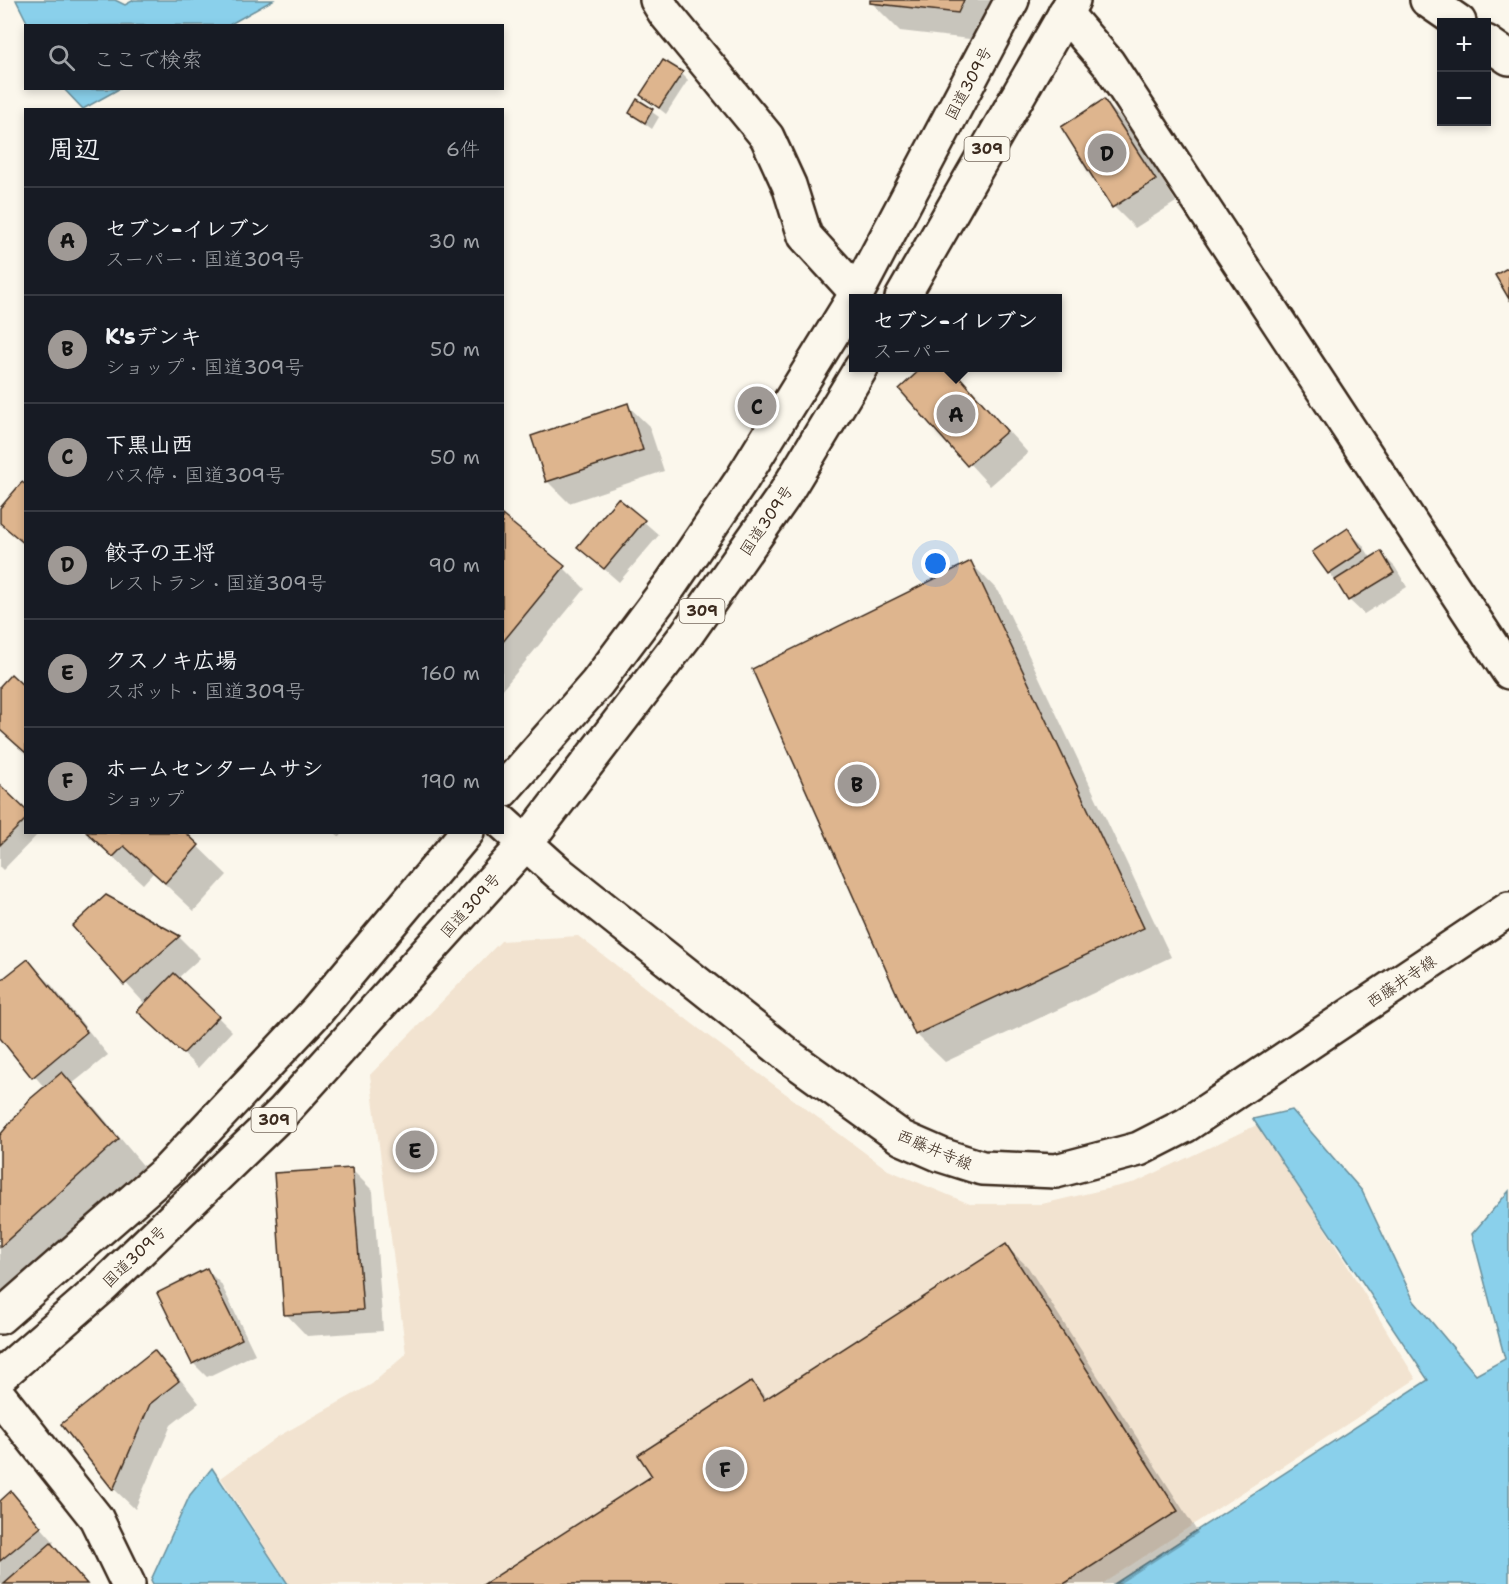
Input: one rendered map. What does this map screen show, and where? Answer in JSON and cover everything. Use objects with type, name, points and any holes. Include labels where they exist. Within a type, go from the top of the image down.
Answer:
[{"type":"main road","points":[[657,0],[665,13],[767,137],[789,185],[805,236],[857,292]]},
{"type":"main road","name":"国道309号","points":[[857,292],[1012,0]]},
{"type":"main road","points":[[1427,0],[1453,18]]},
{"type":"main road","points":[[1069,6],[1509,672]]},
{"type":"main road","name":"309","points":[[904,294],[1069,6]]},
{"type":"main road","points":[[1491,45],[1509,58]]},
{"type":"main road","name":"国道309号","points":[[504,789],[597,683],[671,584],[741,481],[849,305]]},
{"type":"main road","name":"国道309号","points":[[0,1376],[101,1288],[283,1112],[514,832],[686,635],[783,496],[859,372]]},
{"type":"main road","name":"西藤井寺線","points":[[514,832],[560,874],[785,1053],[902,1138],[941,1155],[982,1168],[1056,1171],[1139,1149],[1186,1125],[1509,909]]},
{"type":"main road","name":"309","points":[[0,1317],[168,1170],[316,1012],[465,834]]},
{"type":"main road","points":[[0,1397],[96,1518],[128,1584]]},
{"type":"shaded area","points":[[578,936],[888,1170],[970,1204],[1042,1204],[1136,1182],[1261,1123],[1416,1379],[1102,1584],[289,1584],[221,1478],[277,1437],[372,1384],[406,1354],[370,1075],[501,941]]},
{"type":"water","points":[[16,0],[115,0],[125,5],[134,0],[273,0],[231,24],[28,24]]},
{"type":"water","points":[[65,90],[117,90],[85,108],[82,108]]},
{"type":"water","points":[[1292,1110],[1362,1191],[1414,1301],[1476,1375],[1505,1359],[1472,1234],[1509,1191],[1509,1584],[1114,1584],[1428,1380],[1253,1119]]},
{"type":"water","points":[[212,1468],[288,1584],[153,1584],[151,1580],[190,1495]]},
{"type":"building","points":[[870,0],[964,0],[958,13],[870,3]]},
{"type":"building","points":[[663,60],[683,72],[659,108],[640,95]]},
{"type":"building","points":[[637,99],[653,109],[645,123],[629,113]]},
{"type":"building","points":[[1104,99],[1156,180],[1112,208],[1061,127]]},
{"type":"building","points":[[1509,267],[1509,299],[1495,275]]},
{"type":"building","points":[[918,372],[955,372],[1007,431],[967,466],[899,389]]},
{"type":"building","points":[[628,403],[643,450],[546,482],[531,436]]},
{"type":"building","points":[[22,482],[24,484],[24,543],[0,523],[0,508]]},
{"type":"building","points":[[618,498],[645,520],[604,569],[577,547]]},
{"type":"building","points":[[504,517],[565,566],[504,641]]},
{"type":"building","points":[[1348,528],[1363,551],[1328,574],[1312,552]]},
{"type":"building","points":[[1381,551],[1394,573],[1348,601],[1335,580]]},
{"type":"building","points":[[971,561],[1144,928],[915,1035],[752,669]]},
{"type":"building","points":[[11,674],[24,686],[24,751],[0,730],[0,686]]},
{"type":"building","points":[[0,785],[24,808],[24,821],[0,845]]},
{"type":"building","points":[[88,834],[187,834],[199,845],[165,883],[124,846],[113,857]]},
{"type":"building","points":[[106,895],[180,936],[124,985],[72,926]]},
{"type":"building","points":[[28,959],[87,1032],[32,1078],[0,1038],[0,981]]},
{"type":"building","points":[[174,973],[219,1016],[183,1054],[137,1011]]},
{"type":"building","points":[[62,1072],[119,1139],[0,1247],[0,1135],[30,1099]]},
{"type":"building","points":[[352,1168],[363,1310],[284,1315],[274,1173]]},
{"type":"building","points":[[1006,1244],[1178,1511],[1064,1584],[484,1584],[652,1476],[638,1455],[752,1381],[764,1400]]},
{"type":"building","points":[[207,1268],[242,1339],[192,1364],[157,1293]]},
{"type":"building","points":[[154,1350],[179,1381],[150,1404],[113,1490],[61,1424]]},
{"type":"building","points":[[11,1491],[41,1527],[0,1561],[0,1501]]},
{"type":"building","points":[[51,1543],[87,1584],[4,1584]]},
{"type":"place","name":"餃子の王将","points":[[1107,153]]},
{"type":"place","name":"下黒山西","points":[[757,406]]},
{"type":"place","name":"セブン-イレブン","points":[[956,414]]},
{"type":"place","name":"K'sデンキ","points":[[857,784]]},
{"type":"place","name":"クスノキ広場","points":[[415,1150]]},
{"type":"place","name":"ホームセンタームサシ","points":[[725,1469]]}]
